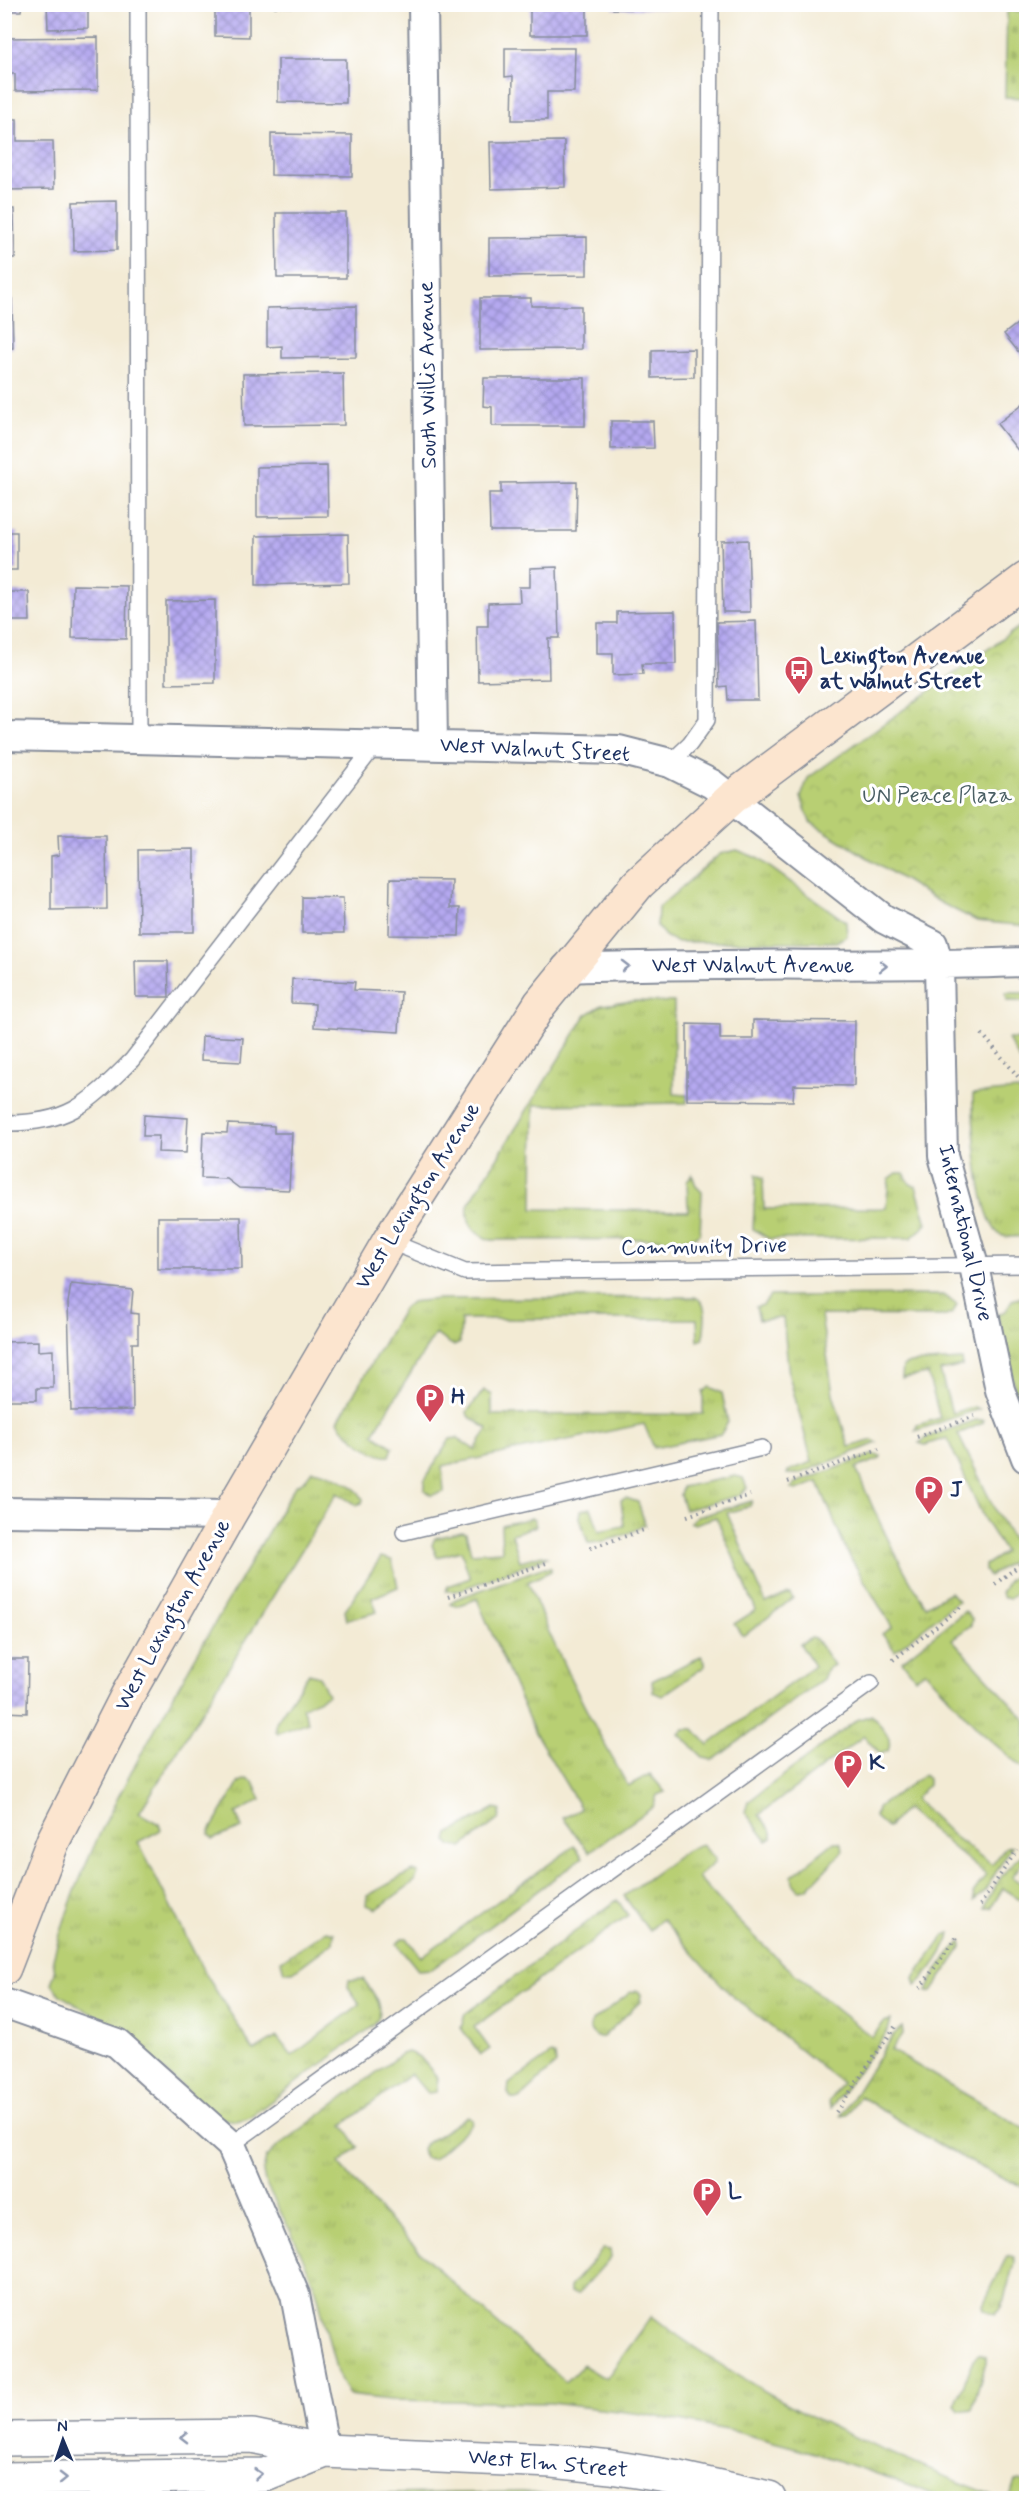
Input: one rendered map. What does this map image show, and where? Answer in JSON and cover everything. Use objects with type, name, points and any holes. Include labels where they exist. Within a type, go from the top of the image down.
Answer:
[{"type":"main road","name":"West Lexington Avenue","points":[[4,1968],[53,1841],[128,1694],[229,1515],[389,1241],[540,1004],[566,968],[638,884],[732,798],[1026,579]]},
{"type":"street","name":"South Willis Avenue","points":[[423,4],[433,745]]},
{"type":"street","name":"West Walnut Street","points":[[4,736],[620,750],[670,763],[712,784],[884,919],[933,944],[939,966]]},
{"type":"street","points":[[939,966],[1026,962]]},
{"type":"street","name":"West Walnut Avenue","points":[[566,968],[939,966]]},
{"type":"street","name":"International Drive","points":[[939,966],[943,1156],[974,1266],[1000,1390],[1026,1458]]},
{"type":"street","points":[[4,1512],[229,1515]]},
{"type":"street","points":[[4,2003],[117,2043],[231,2145],[295,2295],[325,2451]]},
{"type":"street","name":"West Elm Street","points":[[4,2439],[252,2436],[325,2451],[552,2461],[611,2467],[679,2478],[769,2499]]},
{"type":"street","name":"West Elm Street","points":[[4,2479],[265,2475],[325,2451]]},
{"type":"lane","points":[[138,4],[139,739]]},
{"type":"lane","points":[[670,763],[690,744],[707,720],[711,4]]},
{"type":"lane","points":[[4,1124],[57,1119],[88,1102],[132,1060],[376,744]]},
{"type":"lane","name":"Community Drive","points":[[389,1241],[465,1272],[1026,1265]]},
{"type":"lane","points":[[404,1532],[762,1448]]},
{"type":"lane","points":[[231,2145],[871,1683]]},
{"type":"path","points":[[982,1034],[1026,1086]]},
{"type":"path","points":[[917,1437],[981,1413]]},
{"type":"path","points":[[788,1482],[879,1449]]},
{"type":"path","points":[[687,1516],[750,1495]]},
{"type":"path","points":[[590,1548],[647,1529]]},
{"type":"path","points":[[995,1584],[1026,1560]]},
{"type":"path","points":[[448,1597],[549,1562]]},
{"type":"path","points":[[893,1660],[962,1606]]},
{"type":"path","points":[[980,1905],[1017,1850]]},
{"type":"path","points":[[921,1988],[956,1938]]},
{"type":"path","points":[[836,2112],[897,2024]]},
{"type":"green space","points":[[1007,11],[1026,11],[1026,98],[1005,97]]},
{"type":"green space","name":"UN Peace Plaza","points":[[1026,622],[1026,926],[977,921],[941,903],[810,822],[801,797],[808,778]]},
{"type":"green space","points":[[737,850],[757,858],[846,922],[847,936],[836,942],[676,942],[665,936],[657,926],[658,908],[720,854]]},
{"type":"green space","points":[[1006,993],[1026,993],[1026,1001],[1007,1001]]},
{"type":"green space","points":[[635,1001],[674,1002],[674,1094],[687,1095],[687,1103],[534,1105],[533,1209],[688,1211],[687,1181],[692,1174],[696,1186],[702,1192],[700,1233],[692,1239],[491,1240],[480,1235],[470,1223],[468,1205],[586,1015],[602,1005]]},
{"type":"green space","points":[[1008,1039],[1026,1039],[1026,1071]]},
{"type":"green space","points":[[1018,1090],[1026,1099],[1026,1236],[1009,1237],[1003,1236],[994,1229],[982,1194],[975,1148],[973,1094]]},
{"type":"green space","points":[[897,1173],[904,1173],[910,1184],[916,1186],[927,1224],[911,1238],[769,1239],[753,1229],[756,1174],[763,1178],[764,1209],[886,1208],[889,1179]]},
{"type":"green space","points":[[943,1295],[957,1305],[953,1313],[946,1316],[821,1315],[833,1394],[849,1447],[873,1440],[877,1443],[799,1474],[787,1474],[788,1471],[812,1462],[789,1375],[783,1318],[759,1320],[756,1307],[763,1305],[770,1296]]},
{"type":"green space","points":[[1026,1296],[1026,1392],[1016,1395],[997,1314],[1006,1311],[1012,1300]]},
{"type":"green space","points":[[695,1297],[703,1304],[705,1315],[703,1339],[698,1341],[697,1319],[461,1319],[460,1343],[454,1346],[435,1334],[373,1434],[393,1447],[390,1456],[369,1450],[347,1432],[338,1421],[403,1309],[411,1302],[438,1299]]},
{"type":"green space","points":[[962,1360],[963,1366],[940,1371],[952,1413],[974,1407],[979,1409],[915,1431],[917,1425],[940,1418],[928,1374],[902,1378],[903,1366],[910,1363]]},
{"type":"green space","points":[[710,1387],[722,1393],[728,1422],[721,1434],[654,1448],[644,1424],[442,1466],[444,1492],[431,1495],[424,1489],[424,1481],[450,1439],[457,1438],[475,1450],[488,1429],[468,1416],[467,1412],[484,1390],[492,1395],[492,1415],[703,1414],[703,1392]]},
{"type":"green space","points":[[976,1420],[983,1420],[983,1423],[958,1434],[996,1512],[1015,1543],[1026,1536],[1026,1552],[989,1576],[985,1571],[985,1565],[1005,1552],[984,1519],[947,1438],[925,1445],[919,1443],[928,1437]]},
{"type":"green space","points":[[872,1455],[881,1456],[880,1459],[856,1468],[879,1522],[906,1573],[926,1606],[950,1592],[958,1601],[895,1651],[882,1634],[892,1627],[847,1552],[818,1482],[796,1490],[791,1488],[796,1483]]},
{"type":"green space","points":[[312,1470],[326,1473],[348,1484],[363,1499],[362,1503],[356,1505],[337,1493],[139,1813],[159,1824],[161,1830],[138,1842],[203,1970],[254,2051],[277,2037],[292,2056],[360,2004],[348,1987],[349,1980],[363,1979],[372,1991],[380,2009],[377,2021],[372,2027],[248,2118],[236,2121],[218,2118],[117,2029],[60,1995],[51,1983],[55,1973],[53,1959],[82,1873],[121,1791],[185,1675],[295,1486],[304,1481]]},
{"type":"green space","points":[[735,1476],[743,1478],[747,1488],[740,1495],[685,1510],[680,1495],[682,1487]]},
{"type":"green space","points":[[626,1498],[638,1502],[645,1524],[618,1537],[588,1543],[580,1518],[581,1510],[591,1508],[599,1531],[624,1526],[621,1500]]},
{"type":"green space","points":[[752,1501],[750,1506],[727,1513],[766,1603],[787,1594],[793,1598],[745,1635],[741,1634],[734,1624],[756,1610],[716,1517],[695,1524],[690,1522],[697,1517]]},
{"type":"green space","points":[[534,1519],[536,1526],[512,1534],[520,1561],[542,1555],[547,1557],[457,1591],[446,1591],[448,1586],[470,1578],[461,1551],[437,1557],[432,1545],[435,1538],[462,1532],[466,1533],[471,1553],[502,1551],[501,1525]]},
{"type":"green space","points":[[381,1557],[392,1560],[398,1587],[372,1598],[377,1612],[347,1620],[345,1611]]},
{"type":"green space","points":[[542,1568],[551,1568],[551,1571],[528,1582],[562,1661],[600,1736],[628,1786],[650,1774],[665,1792],[657,1795],[653,1807],[589,1852],[563,1818],[581,1809],[534,1731],[477,1599],[457,1606],[450,1604],[456,1599]]},
{"type":"green space","points":[[1026,1568],[1026,1585],[1010,1598],[1004,1598],[1001,1593],[1008,1581]]},
{"type":"green space","points":[[965,1611],[972,1619],[971,1625],[952,1639],[1026,1720],[1026,1771],[981,1732],[925,1671],[915,1678],[902,1661]]},
{"type":"green space","points":[[811,1638],[816,1639],[834,1665],[827,1669],[823,1679],[716,1758],[712,1760],[704,1758],[679,1734],[684,1729],[694,1729],[708,1745],[814,1666],[800,1644]]},
{"type":"green space","points":[[701,1656],[705,1666],[662,1696],[653,1692],[652,1681]]},
{"type":"green space","points":[[309,1673],[319,1676],[328,1695],[302,1708],[308,1722],[278,1733],[276,1722]]},
{"type":"green space","points":[[872,1715],[888,1736],[888,1751],[880,1754],[864,1736],[759,1815],[772,1832],[772,1838],[767,1841],[745,1812],[748,1802],[857,1720]]},
{"type":"green space","points":[[924,1775],[928,1779],[928,1785],[915,1799],[952,1835],[992,1865],[1006,1847],[1012,1846],[984,1892],[974,1901],[973,1893],[986,1875],[906,1809],[887,1828],[875,1817],[877,1808]]},
{"type":"green space","points":[[247,1779],[253,1782],[261,1800],[236,1813],[242,1828],[213,1839],[209,1834],[211,1829],[239,1782]]},
{"type":"green space","points":[[495,1808],[501,1811],[499,1819],[462,1847],[451,1846],[447,1841],[449,1834]]},
{"type":"green space","points":[[834,1842],[840,1842],[843,1849],[841,1853],[807,1889],[799,1890],[793,1883],[792,1876]]},
{"type":"green space","points":[[702,1845],[715,1858],[714,1863],[698,1877],[781,1961],[872,2037],[884,2022],[891,2020],[888,2031],[831,2108],[828,2102],[842,2083],[731,1995],[662,1919],[649,1931],[624,1896],[687,1850]]},
{"type":"green space","points":[[574,1846],[583,1857],[432,1969],[418,1970],[397,1944],[402,1938],[407,1938],[421,1957]]},
{"type":"green space","points":[[1023,1854],[1024,1860],[1012,1877],[1026,1887],[1026,1903],[1003,1888],[991,1908],[985,1908],[1000,1878]]},
{"type":"green space","points":[[412,1871],[418,1873],[415,1881],[377,1909],[366,1905],[367,1896]]},
{"type":"green space","points":[[617,1900],[628,1915],[474,2027],[490,2049],[481,2055],[461,2028],[465,2014]]},
{"type":"green space","points":[[326,1931],[334,1933],[333,1942],[293,1972],[284,1972],[281,1961]]},
{"type":"green space","points":[[951,1933],[936,1962],[916,1985],[914,1978],[945,1935]]},
{"type":"green space","points":[[961,1942],[962,1947],[932,1991],[927,1992],[941,1965]]},
{"type":"green space","points":[[637,1991],[641,1994],[640,2002],[603,2037],[596,2037],[590,2030],[592,2022],[631,1992]]},
{"type":"green space","points":[[902,2027],[903,2034],[891,2050],[1026,2130],[1026,2188],[962,2157],[860,2096],[847,2114],[841,2115],[893,2035]]},
{"type":"green space","points":[[408,2052],[420,2057],[438,2078],[436,2092],[427,2093],[411,2074],[343,2125],[358,2147],[339,2163],[391,2222],[447,2278],[566,2382],[583,2365],[606,2379],[652,2316],[733,2372],[819,2420],[909,2461],[1000,2498],[942,2498],[815,2453],[733,2431],[642,2414],[551,2403],[390,2400],[349,2395],[337,2373],[316,2289],[297,2244],[265,2182],[263,2172],[266,2158],[276,2148],[401,2054]]},
{"type":"green space","points":[[551,2054],[555,2056],[556,2064],[519,2099],[512,2099],[508,2093],[509,2084]]},
{"type":"green space","points":[[468,2116],[473,2120],[472,2124],[433,2159],[424,2158],[422,2149],[424,2145]]},
{"type":"green space","points":[[603,2249],[610,2250],[611,2257],[578,2294],[570,2293],[570,2287]]},
{"type":"green space","points":[[1007,2256],[1014,2258],[1014,2263],[1002,2307],[995,2314],[984,2310],[983,2305]]},
{"type":"green space","points":[[979,2354],[986,2357],[986,2363],[972,2409],[959,2411],[955,2405],[975,2357]]},
{"type":"green space","points":[[1020,2480],[1026,2483],[1026,2498],[1010,2498],[1015,2481]]},
{"type":"green space","points":[[531,2492],[574,2498],[84,2498]]},
{"type":"building","points":[[4,4],[22,4],[21,11],[4,11]]},
{"type":"building","points":[[47,4],[88,4],[88,28],[48,29]]},
{"type":"building","points":[[260,4],[333,4],[333,8],[260,7]]},
{"type":"building","points":[[530,4],[587,4],[587,35],[530,35]]},
{"type":"building","points":[[613,4],[679,4],[679,9],[613,9]]},
{"type":"building","points":[[215,7],[249,8],[249,37],[215,36]]},
{"type":"building","points":[[98,37],[98,90],[15,91],[15,74],[4,74],[4,38]]},
{"type":"building","points":[[505,48],[575,48],[574,92],[547,92],[547,120],[512,120],[513,76],[505,77]]},
{"type":"building","points":[[278,59],[346,59],[346,103],[278,102]]},
{"type":"building","points":[[4,119],[17,119],[17,141],[53,141],[54,189],[7,190]]},
{"type":"building","points":[[271,134],[352,135],[352,176],[271,175]]},
{"type":"building","points":[[564,141],[565,187],[491,189],[490,142]]},
{"type":"building","points":[[117,201],[117,250],[74,251],[73,202]]},
{"type":"building","points":[[4,209],[14,209],[15,258],[4,258]]},
{"type":"building","points":[[276,213],[346,213],[346,278],[277,278]]},
{"type":"building","points":[[587,237],[587,275],[489,276],[489,238]]},
{"type":"building","points":[[480,298],[531,298],[531,306],[581,306],[581,349],[480,350]]},
{"type":"building","points":[[12,299],[13,348],[4,349],[4,300]]},
{"type":"building","points":[[356,306],[356,357],[282,358],[282,346],[267,347],[267,308]]},
{"type":"building","points":[[1026,317],[1026,357],[1024,359],[1004,334]]},
{"type":"building","points":[[694,349],[694,377],[652,378],[652,350]]},
{"type":"building","points":[[343,373],[344,425],[244,426],[243,374]]},
{"type":"building","points":[[484,378],[585,378],[585,426],[492,426],[492,407],[483,406]]},
{"type":"building","points":[[1025,402],[1026,456],[1024,458],[997,424]]},
{"type":"building","points":[[611,421],[653,421],[654,448],[611,449]]},
{"type":"building","points":[[327,466],[328,516],[257,517],[257,467]]},
{"type":"building","points":[[577,482],[576,531],[490,531],[489,493],[501,493],[501,483]]},
{"type":"building","points":[[4,532],[17,532],[17,570],[4,570]]},
{"type":"building","points":[[348,534],[349,583],[256,585],[256,536]]},
{"type":"building","points":[[748,540],[750,612],[723,612],[721,541]]},
{"type":"building","points":[[557,567],[559,638],[548,638],[549,679],[478,681],[477,626],[488,626],[488,603],[520,602],[519,587],[530,587],[530,568]]},
{"type":"building","points":[[73,585],[127,586],[126,639],[72,638]]},
{"type":"building","points":[[4,592],[29,592],[30,621],[4,621]]},
{"type":"building","points":[[215,600],[215,683],[166,684],[166,601]]},
{"type":"building","points":[[675,611],[676,664],[642,664],[643,674],[613,675],[613,653],[597,653],[597,623],[617,623],[617,612]]},
{"type":"building","points":[[756,621],[758,700],[728,700],[727,686],[719,687],[717,622]]},
{"type":"building","points":[[58,836],[106,836],[107,909],[51,910],[51,856],[59,855]]},
{"type":"building","points":[[194,849],[194,932],[139,932],[138,850]]},
{"type":"building","points":[[390,879],[451,880],[450,908],[460,908],[459,936],[389,935]]},
{"type":"building","points":[[302,897],[343,898],[344,933],[302,933]]},
{"type":"building","points":[[135,961],[168,961],[169,997],[136,997]]},
{"type":"building","points":[[292,979],[355,982],[354,990],[401,992],[399,1032],[314,1027],[315,1004],[291,1003]]},
{"type":"building","points":[[753,1020],[855,1021],[854,1086],[794,1085],[793,1101],[687,1100],[687,1024],[720,1025],[720,1039],[753,1039]]},
{"type":"building","points":[[202,1036],[243,1038],[241,1062],[201,1060]]},
{"type":"building","points":[[144,1115],[188,1118],[186,1153],[158,1152],[159,1136],[143,1136]]},
{"type":"building","points":[[228,1124],[274,1126],[274,1133],[292,1133],[289,1190],[239,1188],[227,1179],[201,1178],[203,1132],[227,1133]]},
{"type":"building","points":[[158,1217],[241,1217],[242,1269],[158,1269]]},
{"type":"building","points":[[71,1284],[133,1290],[131,1313],[138,1314],[138,1343],[132,1343],[133,1410],[71,1411],[68,1303]]},
{"type":"building","points":[[38,1341],[38,1351],[53,1350],[53,1388],[37,1388],[37,1400],[4,1400],[4,1342]]},
{"type":"building","points":[[4,1659],[28,1659],[27,1713],[4,1712]]},
{"type":"place","name":"Lexington Avenue at Walnut Street","points":[[799,696]]},
{"type":"place","name":"H","points":[[430,1424]]},
{"type":"place","name":"J","points":[[929,1516]]},
{"type":"place","name":"K","points":[[848,1790]]},
{"type":"place","name":"L","points":[[707,2218]]}]
